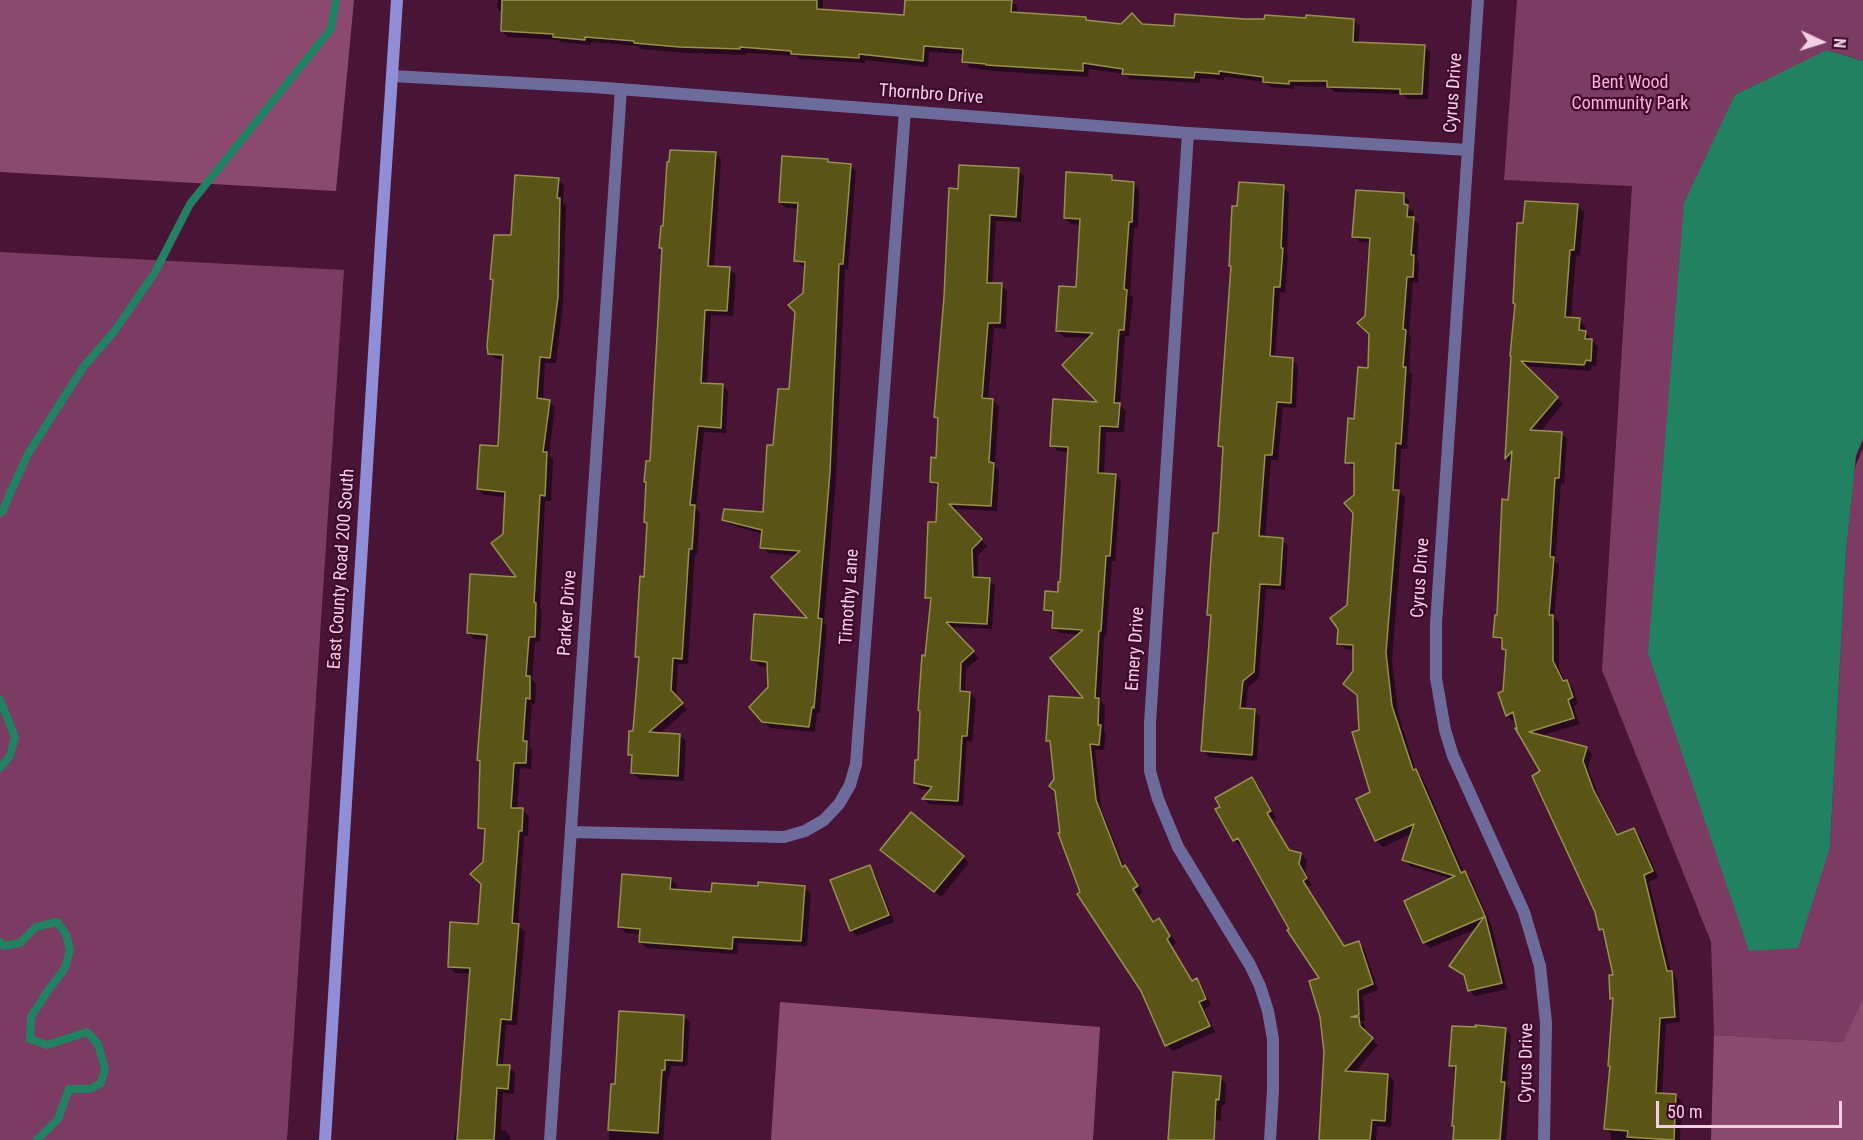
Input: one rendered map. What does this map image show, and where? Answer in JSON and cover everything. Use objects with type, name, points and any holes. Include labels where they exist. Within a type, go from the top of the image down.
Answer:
[{"type":"street","name":"East County Road 200 South","points":[[325,1140],[398,0]]},
{"type":"street","name":"Cyrus Drive","points":[[1478,0],[1436,624],[1436,678],[1443,722],[1453,756],[1524,912],[1540,966],[1546,1023],[1544,1140]]},
{"type":"street","name":"Thornbro Drive","points":[[392,76],[621,89],[1188,133],[1468,150]]},
{"type":"street","name":"Parker Drive","points":[[550,1140],[621,89]]},
{"type":"street","name":"Timothy Lane","points":[[571,832],[784,837],[805,831],[824,820],[839,804],[850,785],[856,764],[905,111]]},
{"type":"street","name":"Emery Drive","points":[[1188,133],[1150,723],[1150,761],[1158,799],[1178,847],[1250,965],[1268,1011],[1273,1039],[1274,1090],[1270,1140]]},
{"type":"green space","name":"Bent Wood Community Park","points":[[1517,0],[1863,0],[1863,61],[1827,50],[1830,847],[1846,552],[1854,470],[1863,448],[1863,1001],[1843,1042],[1714,1035],[1711,942],[1602,670],[1632,186],[1504,180]]},
{"type":"green space","points":[[0,252],[344,270],[287,1140],[0,1140]]},
{"type":"shaded area","points":[[0,0],[354,0],[336,191],[0,172]]},
{"type":"shaded area","points":[[1827,50],[1863,61],[1863,439],[1856,456],[1846,552],[1830,847],[1798,948],[1749,951],[1648,653],[1684,203],[1735,95]]},
{"type":"shaded area","points":[[1863,999],[1863,1140],[1711,1140],[1714,1035],[1843,1042]]},
{"type":"shaded area","points":[[780,1002],[1100,1027],[1093,1140],[771,1140]]},
{"type":"building","points":[[502,0],[817,0],[817,9],[904,15],[905,0],[1012,0],[1011,12],[1086,17],[1086,20],[1121,24],[1132,13],[1142,24],[1174,26],[1175,14],[1245,19],[1264,19],[1265,15],[1306,18],[1306,15],[1354,19],[1353,42],[1425,45],[1422,94],[1400,94],[1400,89],[1327,87],[1327,81],[1289,81],[1289,84],[1263,82],[1263,77],[1219,71],[1219,74],[1195,72],[1194,78],[1122,74],[1123,69],[1083,63],[1083,71],[986,65],[962,62],[963,49],[924,46],[923,61],[859,54],[859,58],[791,54],[791,51],[740,47],[740,49],[679,47],[585,37],[585,40],[553,37],[553,34],[501,31]]},
{"type":"building","points":[[670,150],[716,152],[708,266],[730,267],[727,311],[705,310],[701,383],[723,384],[721,428],[698,426],[690,505],[695,505],[692,549],[689,549],[682,659],[673,658],[671,690],[683,703],[649,732],[680,734],[678,776],[631,773],[632,755],[628,755],[629,731],[633,731],[639,657],[635,657],[640,576],[644,577],[647,523],[644,522],[646,482],[644,482],[646,461],[650,461],[662,248],[659,248]]},
{"type":"building","points":[[782,156],[828,159],[828,162],[851,164],[843,264],[839,264],[830,472],[818,618],[822,619],[814,708],[812,707],[809,727],[762,722],[749,707],[768,687],[767,662],[751,660],[754,614],[807,618],[771,577],[800,551],[760,548],[762,530],[722,520],[724,509],[763,512],[767,445],[773,445],[778,389],[789,389],[795,312],[788,305],[803,293],[805,262],[794,261],[798,203],[779,202]]},
{"type":"building","points":[[959,165],[1019,168],[1016,217],[990,215],[987,283],[1002,283],[1000,323],[988,323],[982,398],[993,399],[989,462],[994,463],[991,506],[949,504],[982,539],[972,549],[973,577],[990,578],[987,624],[946,622],[974,651],[961,663],[960,691],[970,692],[967,736],[962,736],[958,801],[922,799],[932,787],[914,783],[915,760],[918,760],[920,711],[918,710],[922,655],[925,656],[931,598],[925,598],[928,522],[936,522],[938,483],[930,482],[931,457],[936,458],[938,418],[934,417],[944,297],[949,188],[958,189]]},
{"type":"building","points":[[1066,172],[1112,175],[1112,180],[1134,182],[1124,289],[1127,290],[1124,330],[1119,330],[1114,403],[1120,403],[1118,427],[1100,426],[1098,473],[1116,474],[1110,556],[1106,556],[1101,631],[1099,631],[1095,698],[1099,698],[1098,725],[1101,725],[1099,745],[1090,744],[1096,800],[1122,867],[1125,865],[1138,886],[1133,889],[1153,922],[1159,918],[1170,936],[1167,939],[1192,981],[1197,978],[1206,999],[1199,1002],[1210,1026],[1165,1046],[1141,991],[1077,894],[1080,892],[1058,833],[1060,833],[1055,791],[1049,786],[1054,779],[1050,741],[1046,741],[1049,696],[1083,698],[1050,658],[1083,630],[1052,628],[1053,611],[1044,610],[1045,591],[1058,592],[1058,582],[1060,582],[1068,447],[1050,446],[1053,399],[1097,402],[1062,365],[1093,333],[1056,331],[1059,286],[1076,287],[1080,219],[1064,218]]},
{"type":"building","points":[[515,175],[559,178],[557,198],[560,198],[558,297],[550,358],[540,357],[537,398],[550,400],[543,452],[547,452],[545,496],[540,495],[534,602],[536,603],[535,637],[529,637],[526,676],[530,676],[530,699],[526,698],[523,741],[527,741],[526,763],[514,763],[511,808],[523,808],[512,923],[519,924],[511,1020],[501,1019],[497,1065],[510,1065],[508,1089],[497,1088],[494,1140],[457,1140],[470,968],[448,967],[450,922],[478,924],[481,884],[470,874],[483,862],[485,829],[478,828],[480,761],[477,760],[487,635],[467,633],[470,574],[516,577],[491,543],[503,534],[505,492],[477,489],[480,445],[498,446],[503,355],[488,354],[493,280],[490,279],[494,235],[511,235]]},
{"type":"building","points":[[1239,182],[1284,185],[1280,287],[1274,287],[1270,356],[1293,358],[1291,403],[1277,402],[1272,455],[1265,455],[1259,536],[1283,538],[1280,585],[1260,584],[1254,672],[1243,681],[1240,708],[1255,709],[1252,755],[1201,751],[1211,615],[1207,615],[1211,558],[1213,533],[1218,533],[1223,447],[1218,446],[1231,266],[1229,266],[1232,206],[1237,206]]},
{"type":"building","points":[[1356,190],[1404,193],[1404,204],[1408,205],[1407,217],[1414,217],[1411,255],[1414,255],[1413,277],[1407,277],[1403,329],[1406,330],[1403,367],[1406,367],[1401,444],[1396,443],[1393,490],[1399,490],[1386,653],[1392,706],[1413,770],[1416,769],[1461,873],[1465,871],[1485,916],[1502,983],[1468,991],[1464,975],[1449,966],[1484,917],[1423,943],[1404,901],[1455,876],[1402,860],[1414,824],[1375,841],[1356,799],[1370,792],[1352,732],[1359,730],[1357,695],[1343,684],[1353,671],[1353,645],[1337,644],[1338,629],[1330,618],[1347,605],[1353,513],[1344,503],[1354,495],[1354,463],[1345,463],[1348,418],[1354,419],[1358,367],[1368,368],[1369,334],[1357,323],[1365,316],[1370,238],[1352,237]]},
{"type":"building","points":[[1525,201],[1578,204],[1574,250],[1570,250],[1565,317],[1580,318],[1579,330],[1586,331],[1585,339],[1592,339],[1591,361],[1586,360],[1584,365],[1521,361],[1558,397],[1530,430],[1562,432],[1559,478],[1555,478],[1550,557],[1554,557],[1549,615],[1553,615],[1553,661],[1563,681],[1567,680],[1573,697],[1568,700],[1574,718],[1529,732],[1587,747],[1583,761],[1593,789],[1617,835],[1634,828],[1653,871],[1644,875],[1667,971],[1672,971],[1675,1017],[1660,1018],[1656,1093],[1676,1094],[1674,1140],[1627,1137],[1628,1131],[1604,1129],[1613,998],[1610,999],[1609,975],[1613,975],[1603,929],[1599,930],[1595,912],[1532,776],[1540,771],[1515,728],[1517,729],[1513,712],[1506,716],[1498,693],[1503,691],[1506,650],[1502,649],[1502,638],[1493,637],[1495,615],[1497,615],[1502,499],[1508,500],[1512,451],[1505,459],[1515,304],[1513,303],[1517,223],[1523,223]]},
{"type":"building","points":[[1252,777],[1271,811],[1267,813],[1289,850],[1301,853],[1299,864],[1307,878],[1303,881],[1344,946],[1359,941],[1373,984],[1358,990],[1359,1015],[1351,1017],[1359,1017],[1360,1026],[1373,1038],[1345,1071],[1388,1074],[1385,1121],[1372,1120],[1370,1140],[1319,1140],[1324,1052],[1320,1017],[1309,981],[1319,978],[1287,930],[1289,929],[1238,838],[1233,841],[1215,809],[1220,807],[1215,798]]},
{"type":"building","points":[[911,812],[964,856],[934,892],[880,850]]},
{"type":"building","points":[[870,865],[889,915],[850,931],[830,880]]},
{"type":"building","points":[[622,874],[671,878],[670,889],[711,892],[712,883],[758,886],[758,882],[805,886],[801,941],[733,937],[732,949],[639,942],[640,929],[618,927]]},
{"type":"building","points":[[619,1011],[684,1015],[682,1061],[665,1060],[665,1070],[662,1070],[658,1133],[608,1130],[611,1084],[615,1084]]},
{"type":"building","points":[[1475,1025],[1506,1028],[1501,1082],[1505,1082],[1500,1140],[1453,1140],[1456,1066],[1449,1066],[1452,1026],[1476,1027]]},
{"type":"building","points":[[1173,1072],[1221,1076],[1219,1100],[1216,1099],[1214,1140],[1168,1140]]},
{"type":"waterway","points":[[0,513],[3,511],[28,454],[84,366],[113,333],[154,274],[190,204],[331,29],[336,0]]},
{"type":"waterway","points":[[0,700],[15,737],[10,756],[0,768]]},
{"type":"waterway","points":[[0,942],[4,946],[20,943],[36,927],[57,922],[66,934],[70,950],[65,968],[31,1017],[30,1039],[47,1045],[87,1032],[98,1044],[105,1069],[101,1083],[90,1089],[69,1089],[58,1119],[37,1140]]}]
